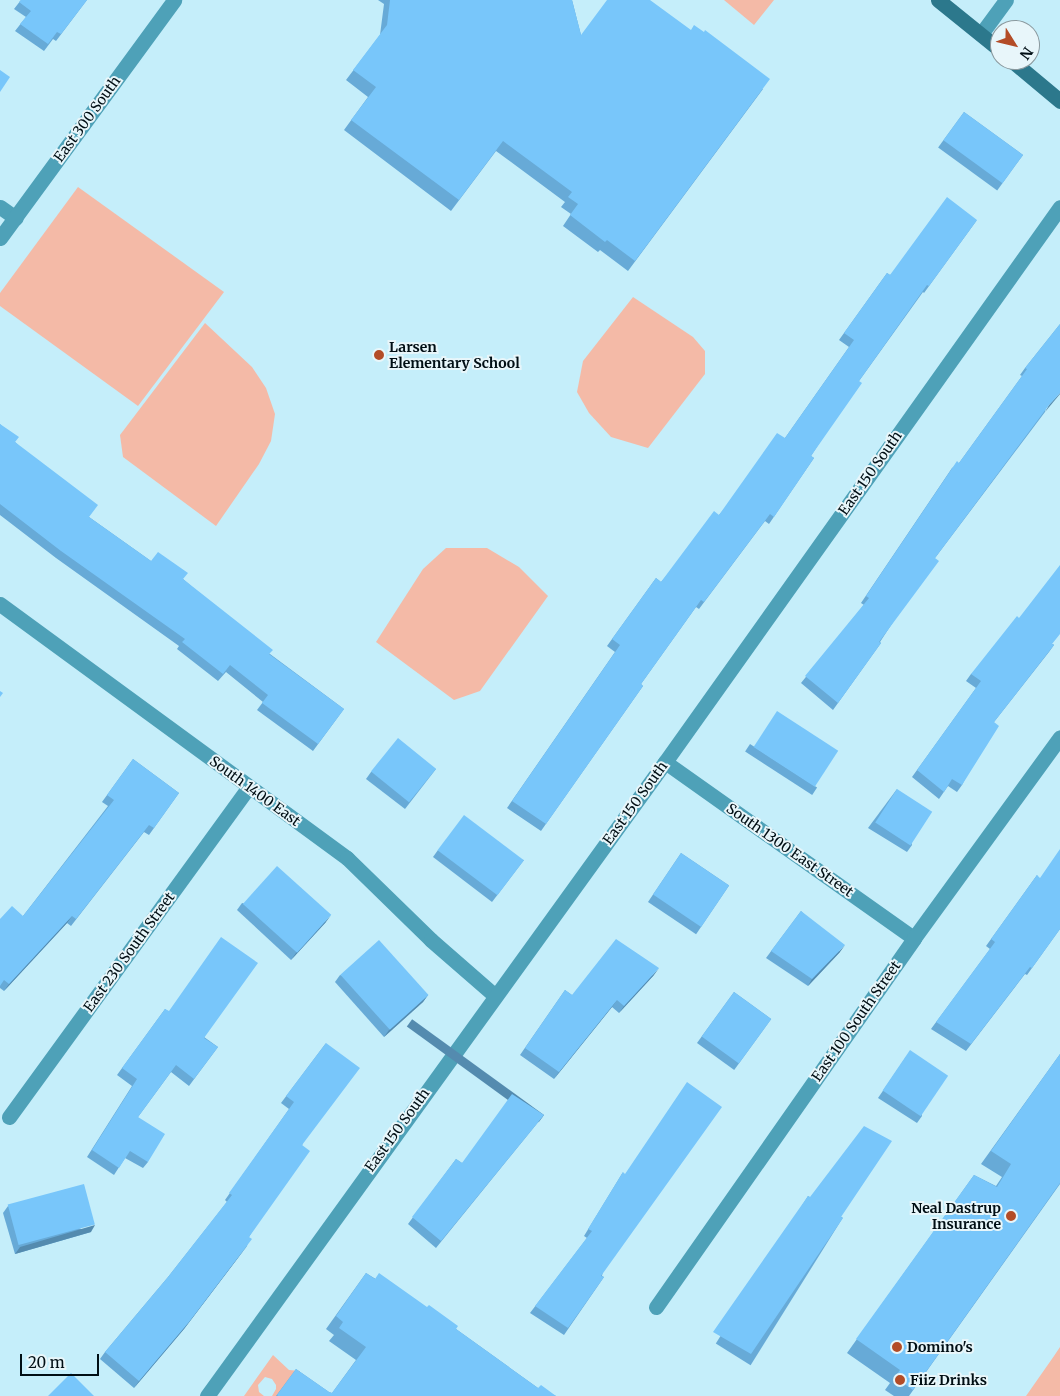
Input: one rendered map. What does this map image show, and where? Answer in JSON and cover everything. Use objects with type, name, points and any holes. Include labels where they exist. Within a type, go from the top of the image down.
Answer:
[{"type":"street","name":"East 300 South","points":[[0,238],[174,0]]},
{"type":"street","points":[[938,0],[990,42]]},
{"type":"street","points":[[981,34],[1006,0]]},
{"type":"street","points":[[1023,70],[1060,101]]},
{"type":"street","points":[[0,207],[16,218]]},
{"type":"street","name":"East 150 South","points":[[207,1396],[494,995],[665,762],[1060,207]]},
{"type":"street","name":"South 1400 East","points":[[0,604],[346,858],[431,940],[494,995]]},
{"type":"street","name":"East 100 South Street","points":[[656,1307],[914,938],[1060,738]]},
{"type":"street","name":"South 1300 East Street","points":[[665,762],[914,938]]},
{"type":"street","name":"East 230 South Street","points":[[10,1117],[249,787]]},
{"type":"shaded area","points":[[724,0],[774,0],[754,25]]},
{"type":"shaded area","points":[[78,187],[224,292],[138,406],[0,306],[0,293]]},
{"type":"shaded area","points":[[633,297],[693,337],[705,351],[705,374],[648,448],[611,437],[589,413],[577,392],[583,361]]},
{"type":"shaded area","points":[[205,323],[252,367],[266,388],[275,414],[271,441],[259,464],[216,526],[123,457],[120,435]]},
{"type":"shaded area","points":[[446,548],[487,548],[519,567],[548,596],[480,691],[454,700],[376,642],[423,569]]},
{"type":"shaded area","points":[[1060,1347],[1060,1396],[1026,1396],[1054,1356]]},
{"type":"shaded area","points":[[273,1355],[289,1370],[300,1371],[300,1376],[289,1396],[272,1396],[276,1385],[272,1379],[265,1377],[258,1385],[259,1392],[264,1396],[244,1396]]},
{"type":"building","points":[[21,0],[87,0],[61,34],[57,32],[48,44],[20,24],[31,11],[19,2]]},
{"type":"building","points":[[390,0],[572,0],[581,35],[607,0],[650,0],[691,30],[694,25],[704,32],[705,30],[770,79],[635,261],[607,240],[605,242],[570,215],[578,204],[568,197],[572,192],[503,141],[459,200],[351,120],[376,87],[353,70],[387,25]]},
{"type":"building","points":[[0,70],[10,77],[0,92]]},
{"type":"building","points":[[964,112],[1023,155],[1002,183],[943,140]]},
{"type":"building","points":[[947,197],[977,220],[929,286],[927,285],[859,381],[862,383],[811,456],[814,458],[774,517],[770,514],[704,602],[701,600],[641,684],[643,686],[546,824],[512,801],[620,645],[612,639],[656,578],[661,582],[714,511],[719,515],[777,433],[785,438],[854,340],[844,333],[887,273],[890,275]]},
{"type":"building","points":[[1060,324],[1060,393],[1049,405],[935,558],[939,561],[879,642],[881,643],[838,703],[805,676],[869,598],[866,596],[957,461],[959,463],[1027,369],[1025,368]]},
{"type":"building","points":[[0,424],[19,437],[15,442],[98,505],[89,517],[151,561],[158,552],[188,573],[183,579],[273,650],[269,654],[344,709],[318,744],[262,703],[268,695],[230,665],[223,674],[182,642],[185,639],[61,551],[0,504]]},
{"type":"building","points":[[1060,565],[1060,634],[1052,644],[1054,645],[994,722],[999,726],[962,785],[952,779],[944,792],[917,770],[981,681],[971,674],[1017,616],[1019,618]]},
{"type":"building","points":[[777,711],[838,751],[815,787],[754,747]]},
{"type":"building","points":[[398,738],[436,769],[409,802],[371,771]]},
{"type":"building","points":[[133,759],[179,793],[154,828],[149,825],[76,919],[72,916],[9,984],[4,980],[0,986],[0,919],[12,906],[23,916],[114,800],[107,795]]},
{"type":"building","points":[[897,789],[932,812],[910,845],[875,823]]},
{"type":"building","points":[[464,815],[524,860],[497,895],[438,850]]},
{"type":"building","points":[[1060,849],[1060,929],[1032,968],[1030,967],[971,1044],[936,1022],[995,942],[991,939],[1037,875],[1040,878]]},
{"type":"building","points":[[681,853],[729,885],[701,927],[653,894]]},
{"type":"building","points":[[277,866],[331,915],[297,953],[243,904]]},
{"type":"building","points":[[801,911],[845,945],[812,979],[771,951]]},
{"type":"building","points":[[221,937],[258,963],[204,1038],[218,1047],[194,1079],[176,1065],[138,1117],[165,1134],[148,1162],[130,1151],[119,1168],[92,1150],[137,1079],[122,1068],[165,1009],[169,1011]]},
{"type":"building","points":[[616,939],[659,968],[624,1006],[617,1000],[559,1072],[525,1048],[565,990],[572,995]]},
{"type":"building","points":[[379,940],[429,995],[390,1030],[340,975]]},
{"type":"building","points":[[734,992],[771,1019],[739,1064],[702,1036]]},
{"type":"building","points":[[326,1043],[360,1068],[302,1145],[310,1151],[249,1237],[252,1239],[189,1322],[139,1381],[105,1352],[168,1277],[232,1195],[229,1193],[294,1102],[286,1096]]},
{"type":"building","points":[[910,1050],[948,1076],[921,1116],[883,1091]]},
{"type":"building","points":[[1060,1054],[1060,1183],[913,1390],[895,1377],[900,1370],[856,1339],[974,1175],[997,1187],[1011,1164],[991,1151]]},
{"type":"building","points":[[687,1082],[722,1107],[601,1276],[604,1277],[568,1328],[535,1306],[592,1231],[588,1229],[623,1172],[625,1174]]},
{"type":"building","points":[[512,1094],[544,1115],[441,1241],[412,1217],[456,1159],[462,1163]]},
{"type":"building","points":[[864,1126],[892,1141],[841,1217],[843,1218],[751,1354],[713,1332],[808,1196],[810,1197]]},
{"type":"building","points":[[84,1184],[95,1225],[19,1245],[8,1204]]},
{"type":"building","points":[[366,1273],[375,1279],[379,1273],[427,1307],[429,1305],[458,1326],[456,1329],[538,1388],[541,1385],[556,1396],[278,1396],[296,1369],[332,1393],[366,1347],[339,1328],[343,1322],[336,1316]]},
{"type":"building","points":[[71,1373],[94,1396],[48,1396]]},
{"type":"place","name":"Larsen Elementary School","points":[[379,355]]},
{"type":"place","name":"Neal Dastrup Insurance","points":[[1011,1216]]},
{"type":"place","name":"Domino's","points":[[897,1347]]},
{"type":"place","name":"Fiiz Drinks","points":[[900,1380]]}]
